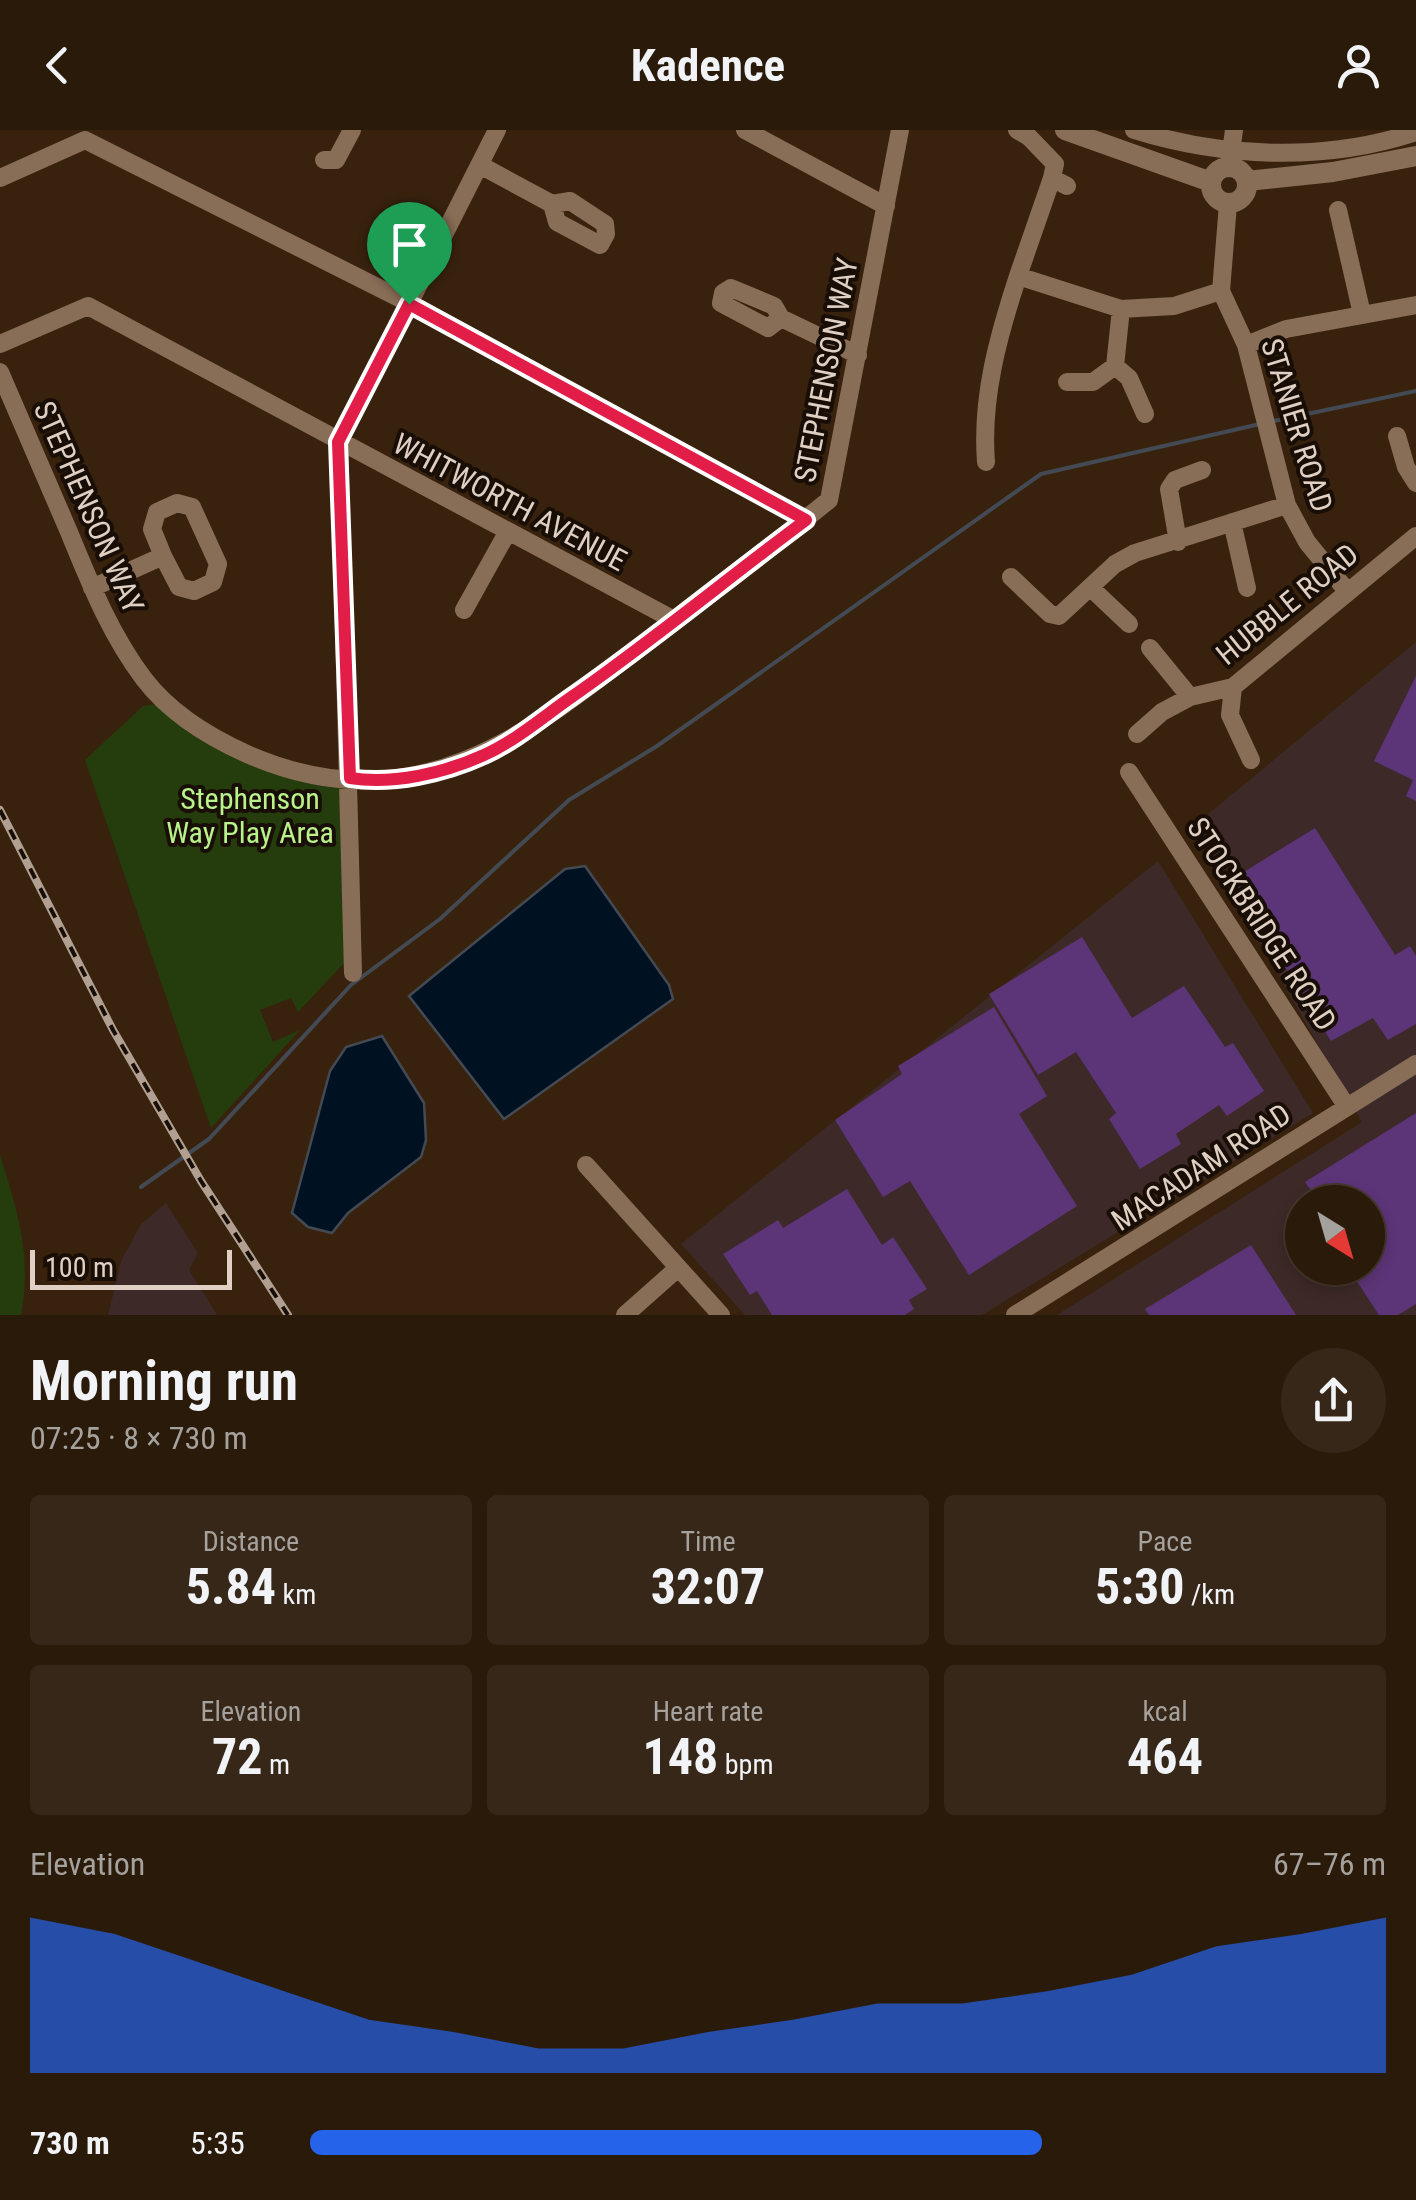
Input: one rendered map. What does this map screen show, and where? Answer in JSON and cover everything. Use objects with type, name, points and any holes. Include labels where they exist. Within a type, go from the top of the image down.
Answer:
[{"type":"street","points":[[324,160],[336,160],[352,130]]},
{"type":"street","points":[[353,974],[338,442],[498,130]]},
{"type":"street","points":[[745,130],[886,206]]},
{"type":"street","name":"STEPHENSON WAY","points":[[0,372],[108,624],[145,680],[192,724],[221,743],[274,766],[332,778],[408,777],[483,756],[516,738],[829,500],[900,130]]},
{"type":"street","points":[[986,462],[987,397],[1001,328],[1018,276],[1059,182],[1055,164],[1017,130]]},
{"type":"street","points":[[1065,130],[1211,182]]},
{"type":"street","points":[[1134,130],[1230,159],[1374,142],[1416,132]]},
{"type":"street","points":[[1230,159],[1248,182],[1243,198],[1228,204],[1216,198],[1211,182],[1230,159],[1234,130]]},
{"type":"street","points":[[0,178],[84,135],[409,304],[806,520]]},
{"type":"street","points":[[1374,142],[1378,165]]},
{"type":"street","points":[[1248,182],[1378,165],[1416,156]]},
{"type":"street","points":[[480,165],[552,204]]},
{"type":"street","name":"STANIER ROAD","points":[[1228,204],[1222,290],[1246,345],[1262,397],[1287,505],[1307,542],[1347,591]]},
{"type":"street","points":[[1338,210],[1362,314]]},
{"type":"street","points":[[1018,276],[1121,310],[1174,306],[1222,290]]},
{"type":"street","points":[[1246,345],[1286,330],[1416,304]]},
{"type":"street","name":"WHITWORTH AVENUE","points":[[0,344],[88,306],[674,620]]},
{"type":"street","points":[[1067,382],[1092,382],[1115,366],[1121,310]]},
{"type":"street","points":[[781,318],[858,355]]},
{"type":"street","points":[[1115,366],[1129,378],[1146,414]]},
{"type":"street","points":[[1396,436],[1416,483]]},
{"type":"street","points":[[1178,542],[1170,490],[1175,480],[1202,470]]},
{"type":"street","points":[[178,503],[192,507],[218,564],[213,582],[194,592],[178,587],[163,556],[152,529],[157,512],[178,503]]},
{"type":"street","points":[[1011,577],[1050,614],[1060,616],[1115,564],[1135,553],[1287,505]]},
{"type":"street","points":[[1232,522],[1247,588]]},
{"type":"street","points":[[464,610],[507,533]]},
{"type":"street","name":"HUBBLE ROAD","points":[[1137,734],[1162,712],[1190,696],[1233,687],[1416,536]]},
{"type":"street","points":[[92,588],[163,556]]},
{"type":"street","points":[[1090,588],[1129,624]]},
{"type":"street","points":[[1150,648],[1190,696]]},
{"type":"street","points":[[1233,687],[1230,715],[1251,760]]},
{"type":"street","name":"STOCKBRIDGE ROAD","points":[[1129,772],[1346,1107]]},
{"type":"street","name":"MACADAM ROAD","points":[[1015,1315],[1416,1064]]},
{"type":"street","points":[[586,1165],[721,1315]]},
{"type":"street","points":[[624,1315],[678,1268]]},
{"type":"shaded area","points":[[1416,642],[1416,1315],[1057,1315],[1362,1122],[1194,826]]},
{"type":"shaded area","points":[[1158,861],[1313,1113],[982,1315],[745,1315],[681,1244]]},
{"type":"shaded area","points":[[166,1203],[198,1253],[189,1270],[217,1315],[108,1315],[121,1261],[141,1224]]},
{"type":"green space","name":"Stephenson Way Play Area","points":[[158,704],[218,749],[350,777],[348,959],[298,1012],[291,998],[260,1010],[273,1042],[300,1030],[211,1128],[85,760],[143,706]]},
{"type":"green space","points":[[0,1155],[24,1253],[21,1315],[0,1315]]},
{"type":"water","points":[[585,866],[669,985],[673,999],[504,1119],[409,996],[565,869]]},
{"type":"water","points":[[382,1036],[424,1103],[426,1140],[421,1157],[348,1213],[332,1233],[308,1227],[292,1213],[330,1071],[346,1047]]},
{"type":"building","points":[[1416,676],[1416,801],[1406,796],[1413,780],[1374,761]]},
{"type":"building","points":[[1315,828],[1395,955],[1410,946],[1416,956],[1416,1024],[1388,1040],[1373,1018],[1331,1041],[1231,880]]},
{"type":"building","points":[[1082,937],[1132,1018],[1184,986],[1225,1047],[1233,1043],[1264,1091],[1227,1116],[1219,1105],[1176,1134],[1181,1144],[1140,1169],[1109,1119],[1116,1113],[1076,1052],[1038,1075],[989,994]]},
{"type":"building","points":[[994,1007],[1047,1096],[1019,1114],[1077,1206],[969,1275],[910,1181],[883,1197],[835,1120],[902,1074],[898,1066]]},
{"type":"building","points":[[1416,1113],[1416,1304],[1398,1315],[1379,1315],[1359,1285],[1385,1285],[1385,1185],[1305,1182]]},
{"type":"building","points":[[847,1189],[882,1245],[893,1237],[927,1289],[909,1300],[914,1309],[905,1315],[772,1315],[757,1291],[750,1295],[723,1254],[778,1220],[783,1228]]},
{"type":"building","points":[[1251,1245],[1296,1315],[1149,1315],[1145,1309]]},
{"type":"waterway","points":[[1274,421],[1416,391]]},
{"type":"waterway","points":[[141,1187],[209,1139],[351,985],[440,919],[569,800],[657,746],[1041,474],[1260,424]]},
{"type":"railway","points":[[0,810],[113,1030],[201,1181],[288,1315]]},
{"type":"route","points":[[409,304],[806,520],[516,738],[483,756],[449,767],[408,777],[362,780],[350,778],[338,442],[409,304]]}]
